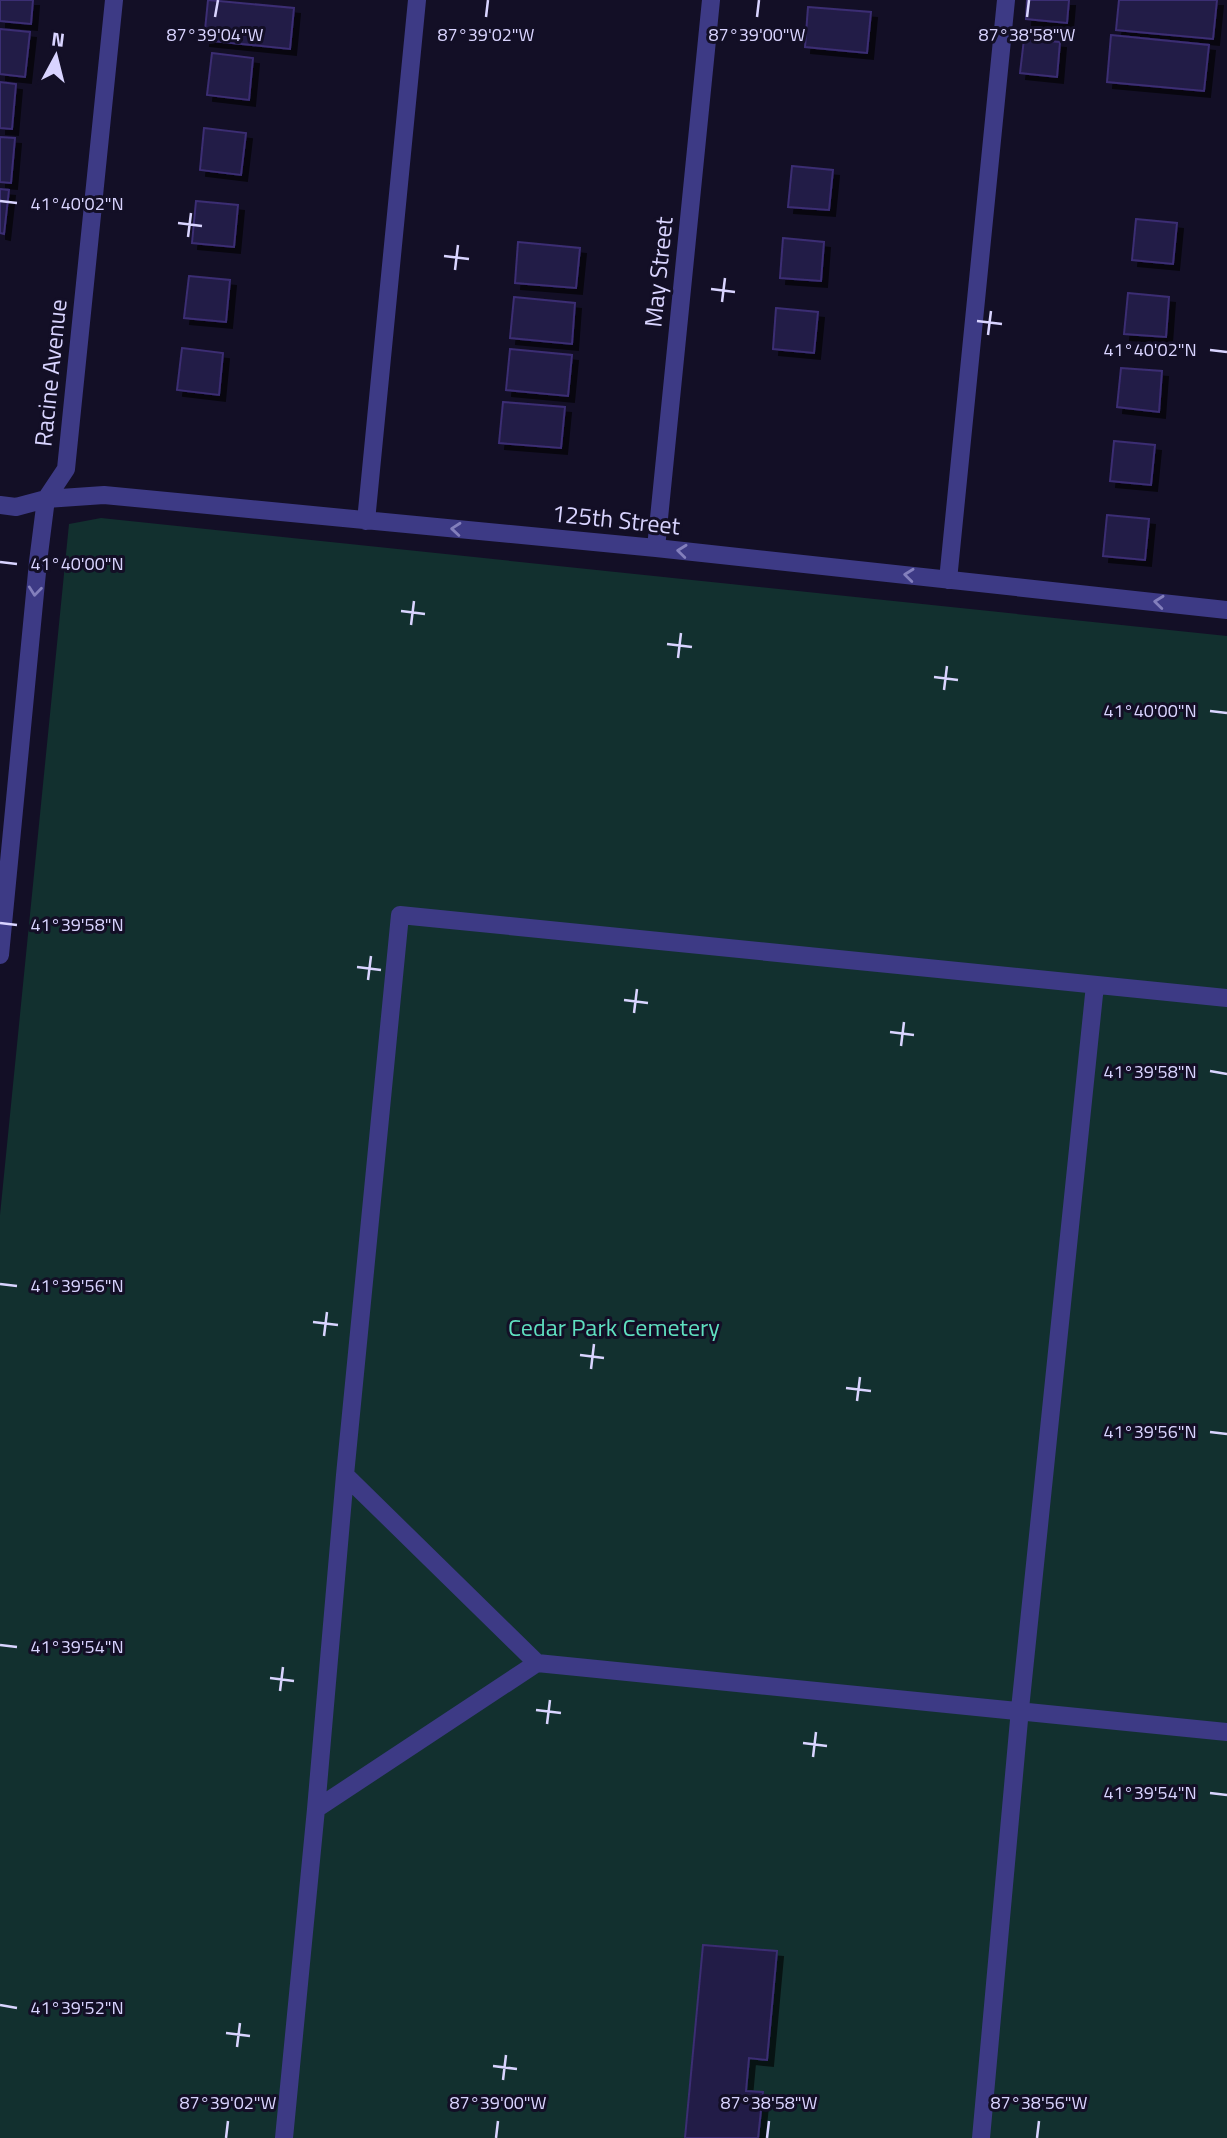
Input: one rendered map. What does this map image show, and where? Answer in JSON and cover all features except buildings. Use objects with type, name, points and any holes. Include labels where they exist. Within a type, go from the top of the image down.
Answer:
[{"type":"street","name":"Racine Avenue","points":[[0,955],[38,562],[46,499],[67,464],[114,0]]},
{"type":"street","points":[[366,521],[417,0]]},
{"type":"street","name":"May Street","points":[[656,548],[711,0]]},
{"type":"street","points":[[948,580],[1006,0]]},
{"type":"street","name":"125th Street","points":[[0,505],[16,507],[46,499],[104,495],[656,548],[1227,610]]},
{"type":"street","points":[[284,2138],[400,915],[1227,998]]},
{"type":"street","points":[[981,2138],[1020,1709],[1095,985]]},
{"type":"street","points":[[345,1475],[537,1663]]},
{"type":"street","points":[[316,1809],[537,1663],[1227,1731]]},
{"type":"green space","name":"Cedar Park Cemetery","points":[[101,518],[1227,636],[1227,2138],[0,2138],[0,1215],[69,524]]}]
